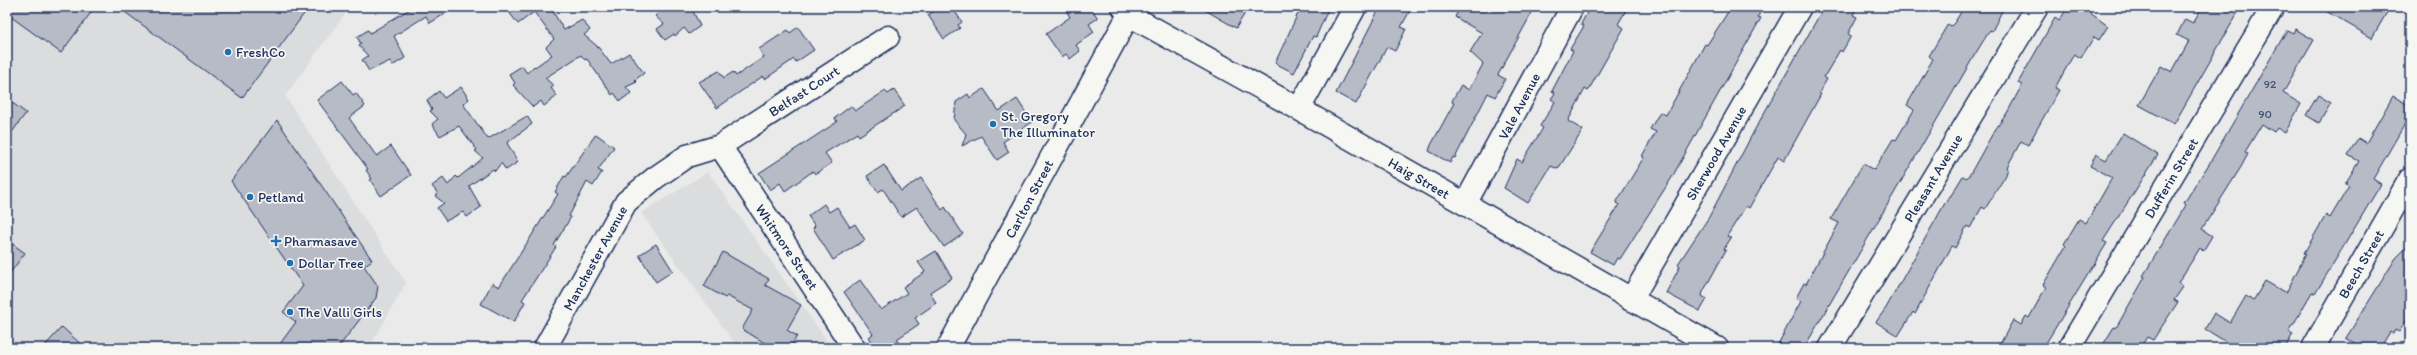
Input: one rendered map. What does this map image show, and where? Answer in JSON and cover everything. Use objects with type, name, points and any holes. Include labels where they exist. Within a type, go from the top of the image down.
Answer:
[{"type":"street","points":[[1298,109],[1355,7]]},
{"type":"street","name":"Vale Avenue","points":[[1466,204],[1572,7]]},
{"type":"street","name":"Sherwood Avenue","points":[[1631,300],[1800,7]]},
{"type":"street","name":"Pleasant Avenue","points":[[1830,348],[2036,7]]},
{"type":"street","name":"Dufferin Street","points":[[2069,348],[2273,7]]},
{"type":"street","name":"Haig Street","points":[[1128,10],[1298,109],[1717,348]]},
{"type":"street","name":"Carlton Street","points":[[948,348],[1128,10]]},
{"type":"street","name":"Belfast Court","points":[[720,146],[888,37]]},
{"type":"street","name":"Manchester Avenue","points":[[545,348],[626,202],[655,178],[687,156],[720,146]]},
{"type":"street","name":"Whitmore Street","points":[[720,146],[854,348]]},
{"type":"street","name":"Beech Street","points":[[2313,348],[2410,179]]},
{"type":"shaded area","points":[[7,7],[350,7],[285,96],[406,283],[369,348],[7,348]]},
{"type":"shaded area","points":[[708,172],[832,348],[738,348],[641,213]]},
{"type":"building","points":[[7,7],[95,7],[61,53],[7,14]]},
{"type":"building","name":"FreshCo","points":[[118,7],[309,7],[242,98]]},
{"type":"building","points":[[413,7],[456,7],[430,23],[426,16],[394,36],[405,58],[392,66],[390,61],[369,71],[362,60],[368,56],[359,46],[361,44],[357,37],[368,30],[370,33]]},
{"type":"building","points":[[517,7],[550,7],[564,30],[582,20],[590,30],[584,35],[598,47],[611,64],[629,53],[644,73],[635,80],[637,82],[626,87],[631,93],[620,101],[614,93],[612,95],[587,59],[585,60],[581,55],[545,78],[554,86],[551,88],[557,96],[544,106],[541,101],[533,107],[513,85],[515,83],[509,74],[522,66],[527,73],[534,66],[535,67],[552,55],[546,47],[554,39],[534,12],[518,24],[509,12]]},
{"type":"building","points":[[653,7],[691,7],[700,26],[689,34],[684,28],[675,36],[674,34],[665,40],[657,29],[664,24],[655,16],[658,14]]},
{"type":"building","points":[[941,7],[952,7],[962,22],[958,25],[960,28],[944,39],[928,15]]},
{"type":"building","points":[[1064,7],[1090,7],[1098,18],[1089,24],[1094,32],[1076,45],[1080,51],[1070,59],[1066,54],[1062,57],[1046,34],[1070,17]]},
{"type":"building","points":[[1200,7],[1234,7],[1245,13],[1236,28]]},
{"type":"building","points":[[1301,7],[1329,7],[1316,37],[1313,36],[1294,73],[1275,63]]},
{"type":"building","points":[[1380,7],[1412,7],[1401,27],[1406,29],[1395,51],[1387,47],[1356,104],[1336,93]]},
{"type":"building","points":[[1460,7],[1535,7],[1498,75],[1505,79],[1495,97],[1488,93],[1455,158],[1453,157],[1450,163],[1429,151],[1431,145],[1454,103],[1452,102],[1453,99],[1461,85],[1469,90],[1483,64],[1470,52],[1482,33],[1455,17]]},
{"type":"building","points":[[1590,7],[1628,7],[1618,24],[1624,28],[1588,91],[1585,89],[1568,121],[1583,130],[1558,169],[1551,166],[1528,203],[1504,188],[1517,159],[1522,162],[1543,128],[1540,126],[1555,102],[1551,99],[1555,93],[1552,91],[1573,51],[1570,49],[1584,26],[1581,24]]},
{"type":"building","points":[[1731,7],[1752,7],[1760,12],[1758,17],[1761,18],[1671,179],[1620,259],[1617,258],[1613,265],[1590,252],[1619,205],[1616,203],[1644,157],[1642,156],[1656,132],[1650,129],[1660,112],[1666,115],[1705,44],[1707,45]]},
{"type":"building","points":[[1824,7],[1857,7],[1853,15],[1857,17],[1848,34],[1851,36],[1842,52],[1840,50],[1824,77],[1827,79],[1819,93],[1821,94],[1784,161],[1778,157],[1749,208],[1746,206],[1727,236],[1731,238],[1703,292],[1702,296],[1707,299],[1700,311],[1666,293],[1680,266],[1678,264],[1709,217],[1754,131]]},
{"type":"building","points":[[1964,7],[2004,7],[1992,31],[1990,30],[1974,56],[1804,348],[1776,348],[1801,301],[1796,298],[1804,283],[1806,284],[1839,223],[1831,219],[1863,164],[1874,170],[1893,139],[1896,140],[1914,110],[1907,105],[1933,59],[1929,56],[1948,24],[1951,26],[1955,22]]},
{"type":"building","points":[[2068,7],[2082,7],[2108,26],[2099,40],[2094,37],[2081,58],[2074,54],[2055,88],[2059,90],[2028,145],[2021,141],[2007,167],[2006,175],[1985,209],[1982,207],[1970,228],[1967,226],[1955,248],[1952,246],[1915,314],[1913,312],[1898,336],[1876,322],[1886,308],[1949,196],[1950,197],[1963,176],[1966,178],[1969,176],[1993,133],[2007,113],[2022,85],[2018,83],[2055,18],[2059,21]]},
{"type":"building","points":[[2202,7],[2241,7],[2174,124],[2139,105],[2161,66],[2172,72],[2189,41],[2177,35],[2185,19],[2193,23]]},
{"type":"building","points":[[2319,7],[2390,7],[2372,38]]},
{"type":"building","points":[[798,27],[814,50],[796,62],[794,59],[765,79],[763,76],[717,108],[699,82],[719,71],[724,78],[733,72],[736,76],[764,57],[759,49],[788,30],[790,33]]},
{"type":"building","points":[[2295,29],[2314,40],[2283,93],[2301,104],[2285,133],[2277,128],[2274,132],[2262,124],[2245,152],[2248,154],[2241,167],[2202,229],[2212,236],[2203,251],[2200,248],[2178,283],[2183,287],[2174,300],[2178,302],[2153,340],[2147,337],[2140,348],[2101,348],[2114,327],[2116,328],[2145,277],[2143,276],[2186,205],[2184,203],[2209,164],[2287,30],[2293,33]]},
{"type":"building","points":[[342,81],[353,95],[356,93],[365,106],[349,118],[375,154],[377,156],[391,146],[411,175],[381,196],[370,180],[372,179],[366,170],[368,169],[317,100]]},
{"type":"building","points":[[461,87],[469,99],[463,104],[488,139],[527,116],[532,124],[507,143],[518,162],[506,170],[501,163],[495,171],[493,169],[469,186],[481,207],[467,217],[463,212],[446,221],[437,208],[444,203],[435,196],[438,194],[432,186],[443,178],[448,185],[456,176],[458,178],[483,158],[475,151],[477,150],[459,126],[440,136],[432,124],[438,119],[430,111],[432,110],[427,100],[439,91],[444,98]]},
{"type":"building","name":"St. Gregory The Illuminator","points":[[984,89],[999,111],[1017,99],[1032,122],[1003,142],[1009,152],[997,160],[981,136],[962,146],[966,134],[954,120],[956,102],[968,94],[970,98]]},
{"type":"building","points":[[894,90],[905,106],[859,136],[857,133],[825,153],[832,163],[815,174],[813,171],[785,191],[780,183],[770,190],[759,173],[837,122],[835,118],[851,106],[855,111],[885,91],[888,94]]},
{"type":"building","points":[[2318,95],[2331,103],[2319,123],[2306,115]]},
{"type":"building","points":[[2393,96],[2410,106],[2410,115],[2373,179],[2381,184],[2315,294],[2312,292],[2289,332],[2293,334],[2285,348],[2236,348],[2205,329],[2214,313],[2230,323],[2246,296],[2253,301],[2265,281],[2286,293],[2306,254],[2304,253],[2326,215],[2330,218],[2349,186],[2345,184],[2359,161],[2348,155],[2358,138],[2366,143]]},
{"type":"building","points":[[7,99],[26,113],[7,139]]},
{"type":"building","points":[[277,120],[372,260],[364,266],[378,286],[376,298],[338,348],[277,348],[296,322],[283,312],[303,286],[231,181]]},
{"type":"building","points":[[2123,133],[2158,155],[2103,241],[2107,243],[2043,348],[1998,348],[2013,320],[2021,325],[2026,316],[2029,318],[2046,287],[2043,285],[2066,246],[2064,244],[2079,219],[2086,223],[2100,199],[2112,178],[2090,166],[2096,154],[2106,160]]},
{"type":"building","points":[[596,134],[614,147],[598,170],[602,172],[593,186],[587,182],[569,216],[571,217],[554,245],[556,247],[522,300],[525,302],[514,322],[481,304],[492,283],[499,287],[558,194],[555,192],[564,176],[566,177]]},
{"type":"building","points":[[884,165],[901,191],[921,178],[942,210],[945,207],[963,234],[944,247],[917,207],[901,217],[883,189],[878,192],[867,176]]},
{"type":"building","points":[[824,204],[829,212],[837,207],[850,227],[855,224],[865,240],[833,260],[813,228],[815,226],[808,216]]},
{"type":"building","points":[[7,240],[25,253],[7,277]]},
{"type":"building","points":[[656,244],[673,271],[656,282],[639,255]]},
{"type":"building","points":[[2410,244],[2410,315],[2399,332],[2395,330],[2393,334],[2390,332],[2380,348],[2363,348],[2346,338],[2396,258]]},
{"type":"building","points":[[936,251],[952,278],[930,292],[936,303],[915,318],[919,324],[897,339],[903,348],[876,348],[869,337],[873,334],[844,292],[860,280],[881,310],[907,293],[903,287],[925,272],[918,262]]},
{"type":"building","points":[[723,252],[769,279],[765,285],[801,305],[787,330],[797,336],[790,348],[778,348],[769,343],[768,345],[742,329],[753,310],[727,296],[725,298],[704,286]]},
{"type":"building","points":[[62,327],[85,348],[43,348]]},
{"type":"place","name":"FreshCo","points":[[228,52]]},
{"type":"place","name":"St. Gregory The Illuminator","points":[[993,124]]},
{"type":"place","name":"Petland","points":[[250,197]]},
{"type":"place","name":"Pharmasave","points":[[276,241]]},
{"type":"place","name":"Dollar Tree","points":[[290,263]]},
{"type":"place","name":"The Valli Girls","points":[[290,312]]}]
